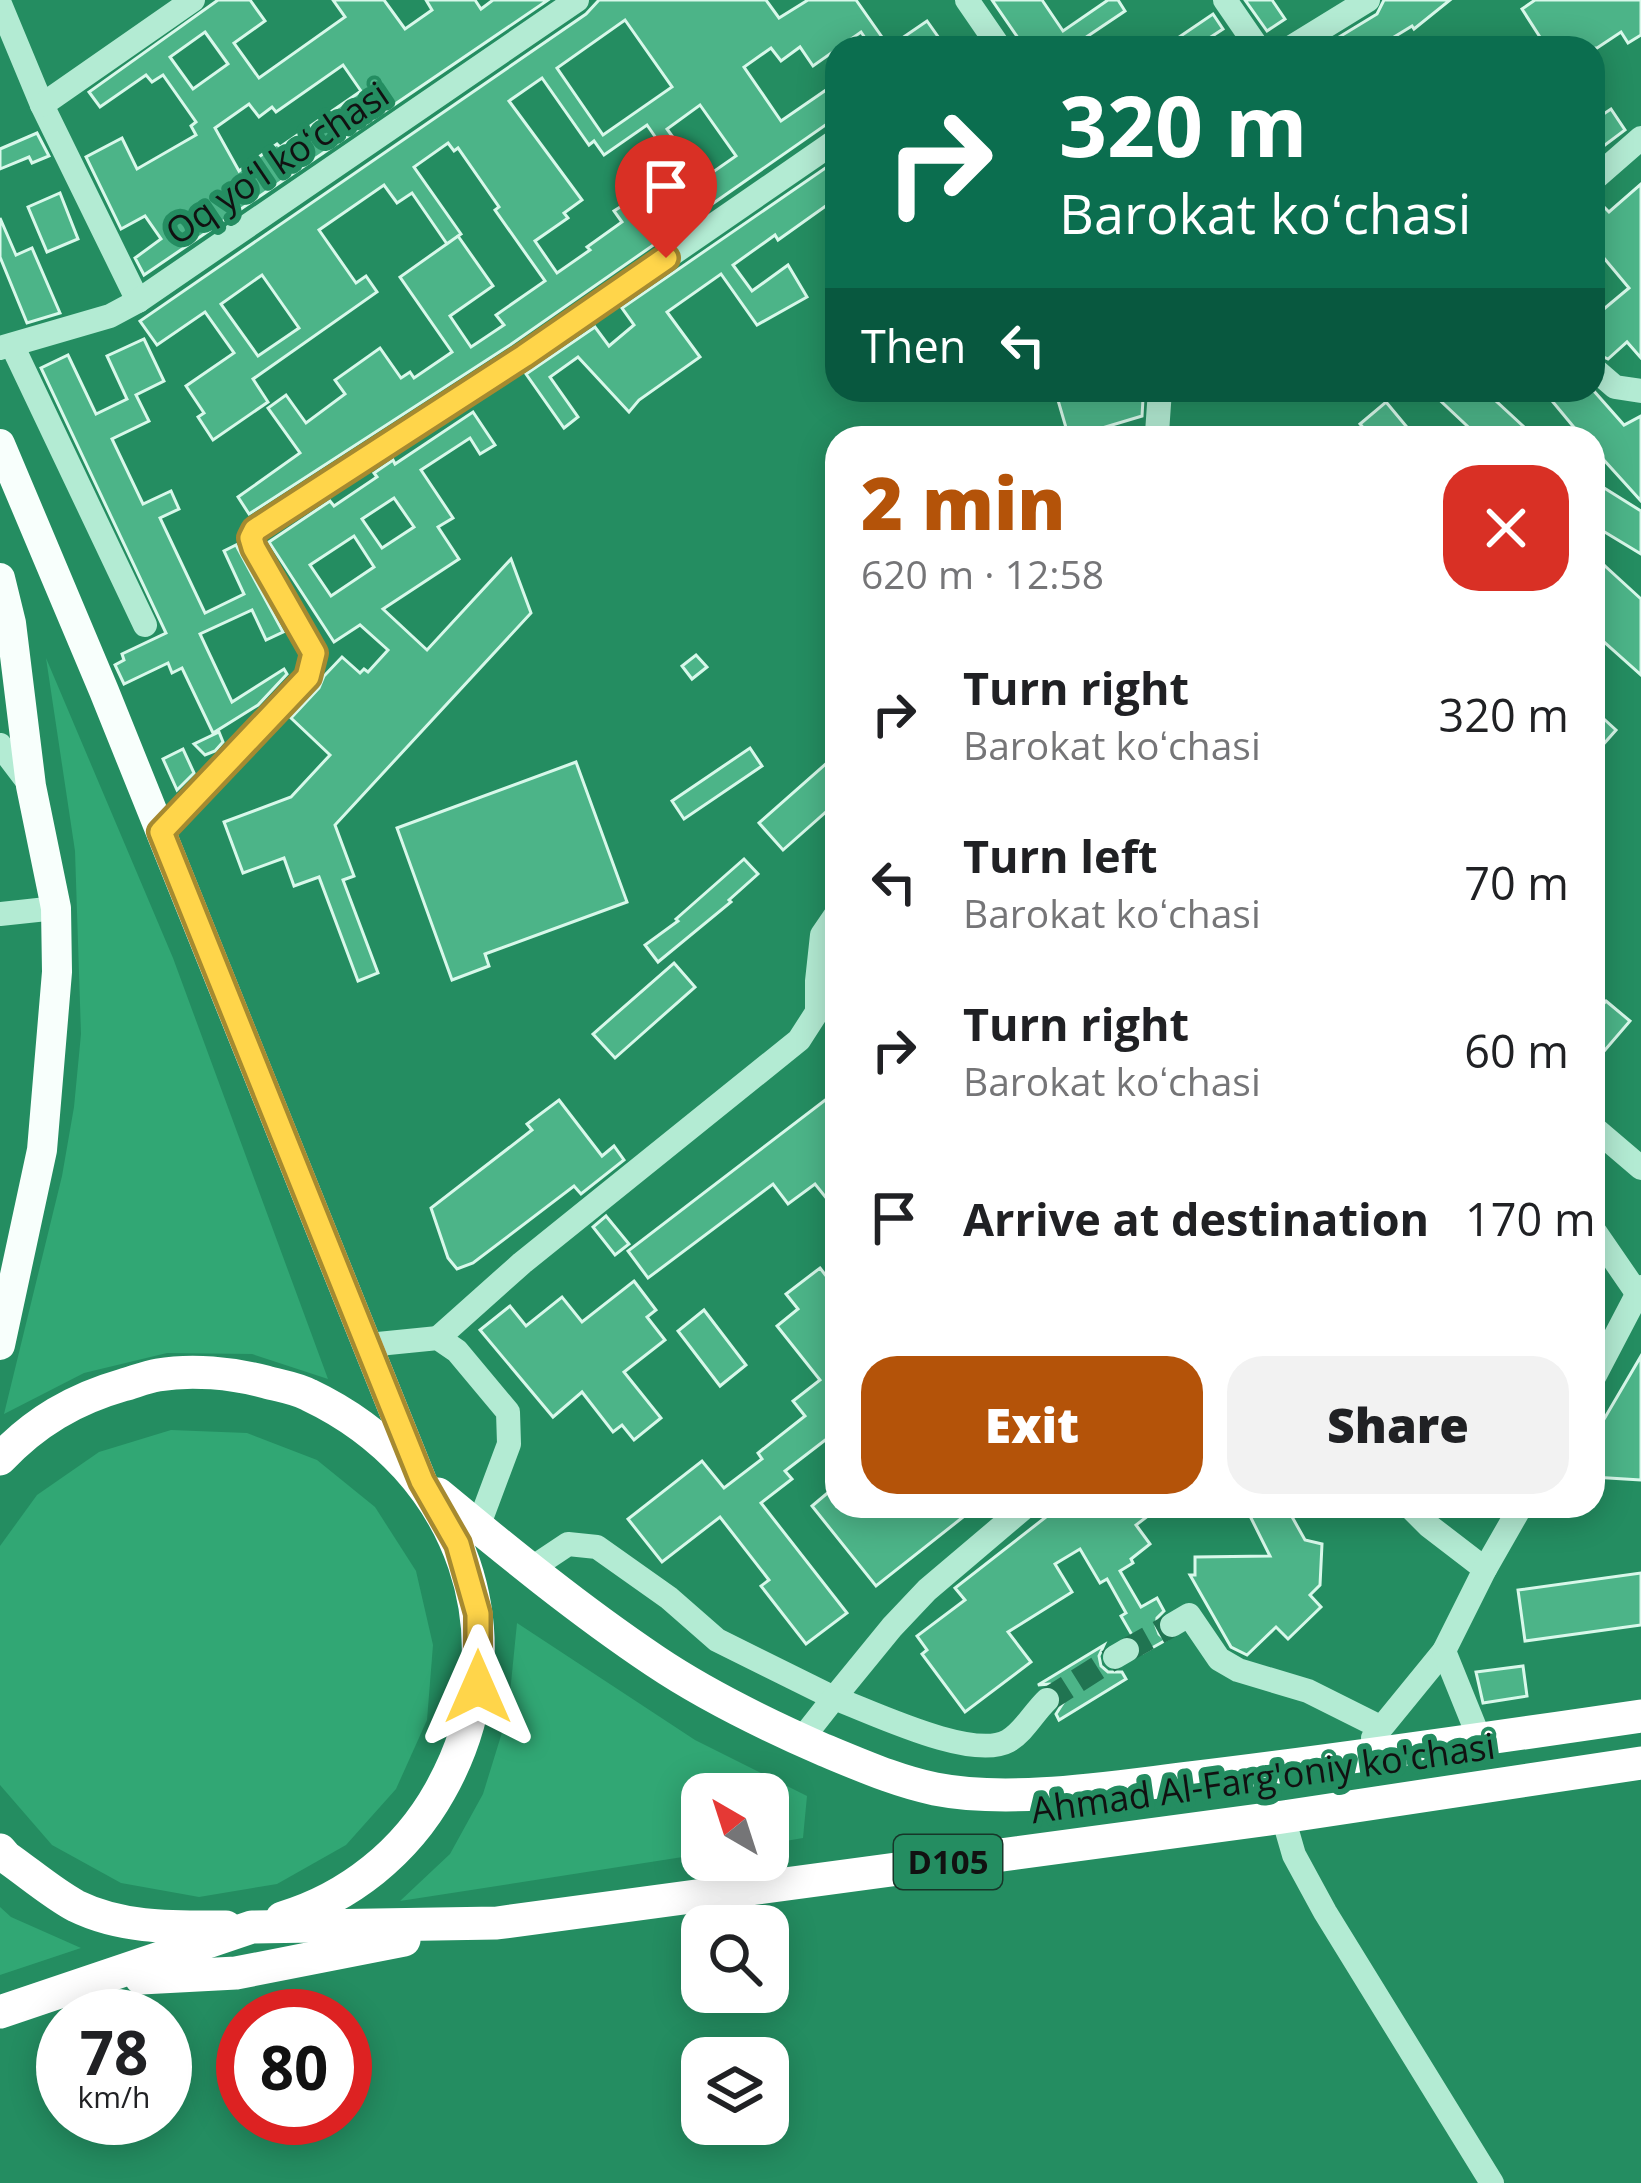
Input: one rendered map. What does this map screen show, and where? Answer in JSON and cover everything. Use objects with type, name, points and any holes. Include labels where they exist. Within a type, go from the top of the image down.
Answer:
[{"type":"highway","points":[[0,1459],[25,1433],[89,1395],[160,1375],[234,1374],[306,1393],[370,1429],[422,1481],[458,1544],[478,1614],[478,1687],[459,1757],[424,1820],[373,1872],[310,1910],[252,1928]]},
{"type":"highway","name":"Ahmad Al-Farg'oniy ko'chasi","points":[[422,1481],[530,1570],[658,1663],[801,1740],[888,1777],[940,1790],[993,1794],[1078,1791],[1360,1758],[1641,1716]]},
{"type":"highway","name":"Ahmad Al-Farg'oniy ko'chasi","points":[[0,1850],[75,1905],[155,1927],[497,1923],[1641,1763]]},
{"type":"highway","points":[[103,1979],[236,1972],[497,1923]]},
{"type":"highway","name":"D105","points":[[0,2012],[252,1928]]},
{"type":"main road","points":[[0,444],[422,1481]]},
{"type":"main road","points":[[0,578],[56,908],[56,993],[42,1150],[0,1346]]},
{"type":"street","points":[[42,106],[193,0]]},
{"type":"street","name":"Oq yoʻl koʻchasi","points":[[6,347],[110,316],[138,301],[577,0]]},
{"type":"street","points":[[968,0],[984,36]]},
{"type":"street","points":[[1225,0],[1250,36]]},
{"type":"street","points":[[1309,36],[1367,0]]},
{"type":"street","points":[[0,4],[42,106],[138,301]]},
{"type":"street","points":[[1605,170],[1641,138]]},
{"type":"street","points":[[161,832],[308,677],[314,653],[254,548],[255,530],[524,356],[825,148]]},
{"type":"street","points":[[6,347],[145,625]]},
{"type":"street","points":[[1605,378],[1616,387],[1641,391]]},
{"type":"street","points":[[0,745],[32,786]]},
{"type":"street","points":[[2,912],[56,908]]},
{"type":"street","points":[[368,1345],[439,1338],[522,1263],[799,1040],[817,1012],[825,930]]},
{"type":"street","points":[[1605,1137],[1641,1168]]},
{"type":"street","points":[[1605,1245],[1639,1290],[1605,1356]]},
{"type":"street","points":[[439,1338],[458,1351],[508,1412],[508,1444],[478,1527]]},
{"type":"street","points":[[801,1740],[927,1590],[1012,1518]]},
{"type":"street","points":[[1421,1518],[1485,1569]]},
{"type":"street","points":[[1360,1758],[1444,1651],[1514,1518]]},
{"type":"street","points":[[530,1570],[568,1544],[597,1547],[669,1598],[717,1640],[834,1698],[947,1741],[988,1747],[1008,1741],[1047,1700]]},
{"type":"street","points":[[1172,1625],[1189,1615],[1219,1659],[1268,1681],[1308,1691],[1380,1727]]},
{"type":"street","points":[[1444,1651],[1480,1740]]},
{"type":"street","points":[[1283,1816],[1294,1855],[1325,1912],[1492,2183]]},
{"type":"green space","points":[[46,658],[173,958],[328,1379],[252,1354],[167,1353],[84,1373],[4,1414],[62,1176],[81,1034],[75,851]]},
{"type":"green space","points":[[171,1430],[247,1433],[317,1460],[375,1507],[416,1571],[433,1645],[427,1720],[396,1789],[346,1845],[277,1884],[199,1897],[121,1883],[52,1845],[0,1785],[0,1546],[37,1495],[99,1452]]},
{"type":"green space","points":[[517,1623],[695,1740],[761,1773],[681,1773],[681,1857],[400,1901],[450,1854],[483,1794],[508,1713]]},
{"type":"green space","points":[[789,1787],[807,1796],[803,1838],[789,1840]]},
{"type":"green space","points":[[0,1907],[11,1917],[81,1948],[0,1975]]},
{"type":"building","points":[[218,0],[250,0],[265,21],[234,43],[259,78],[345,17],[333,0],[384,0],[405,29],[432,10],[426,0],[475,0],[481,9],[493,0],[548,0],[144,275],[135,258],[161,239],[145,216],[121,229],[86,157],[122,138],[137,169],[196,135],[191,126],[196,122],[163,75],[152,82],[146,75],[100,107],[89,92]],"holes":[[[205,32],[228,64],[193,89],[170,57]],[[343,65],[361,91],[239,171],[215,128],[249,104],[259,117],[272,107],[276,112]]]},
{"type":"building","points":[[599,0],[766,0],[779,18],[808,0],[856,0],[881,36],[861,32],[825,36],[825,58],[813,66],[800,47],[781,61],[771,48],[744,67],[781,121],[825,91],[825,125],[510,345],[249,514],[238,497],[300,453],[268,408],[286,395],[306,423],[345,394],[335,380],[380,348],[401,378],[410,372],[414,378],[452,352],[400,277],[447,244],[412,193],[397,203],[384,185],[319,230],[356,283],[366,276],[377,292],[253,379],[268,402],[213,440],[198,417],[204,413],[186,386],[234,353],[205,312],[157,345],[140,321],[586,14]],"holes":[[[625,20],[672,87],[603,135],[557,68]],[[542,78],[589,145],[594,141],[604,155],[647,125],[694,193],[659,218],[630,176],[617,186],[628,202],[614,211],[622,222],[557,273],[535,241],[568,218],[564,213],[582,200],[509,101]],[[700,105],[736,156],[703,179],[667,129]],[[448,143],[454,151],[458,148],[545,281],[496,315],[504,325],[471,347],[450,316],[493,286],[414,167]],[[262,275],[299,328],[258,356],[221,304]]]},
{"type":"building","points":[[992,0],[1042,0],[1063,31],[1108,0],[1118,0],[1125,11],[1088,36],[1017,36]]},
{"type":"building","points":[[1245,0],[1272,0],[1285,19],[1267,31]]},
{"type":"building","points":[[1384,0],[1450,0],[1414,29],[1396,36],[1341,36],[1377,14]]},
{"type":"building","points":[[1535,0],[1641,0],[1641,35],[1628,43],[1621,32],[1605,43],[1605,36],[1539,36],[1522,9]]},
{"type":"building","points":[[1213,14],[1223,29],[1212,36],[1181,36]]},
{"type":"building","points":[[927,21],[938,36],[905,36]]},
{"type":"building","points":[[1611,109],[1625,130],[1605,145],[1605,113]]},
{"type":"building","points":[[37,133],[49,156],[32,163],[29,157],[0,169],[0,149]]},
{"type":"building","points":[[825,168],[825,207],[733,265],[752,291],[788,265],[807,297],[757,325],[721,274],[667,312],[700,357],[629,412],[578,357],[550,377],[578,417],[564,428],[526,374],[595,327],[609,346],[634,325],[622,308]]},
{"type":"building","points":[[1641,184],[1641,358],[1627,342],[1605,358],[1605,308],[1629,288],[1605,259],[1605,208],[1609,212]]},
{"type":"building","points":[[60,193],[78,239],[47,252],[28,207]]},
{"type":"building","points":[[0,218],[16,255],[32,248],[60,313],[27,323],[0,257]]},
{"type":"building","points":[[144,339],[164,381],[136,395],[149,421],[112,439],[143,504],[171,491],[179,509],[160,518],[205,613],[244,594],[224,551],[236,545],[283,632],[266,640],[252,610],[200,634],[232,702],[284,669],[287,674],[258,705],[213,733],[182,668],[172,673],[168,663],[124,684],[115,665],[124,660],[122,654],[166,633],[41,368],[68,355],[96,414],[127,399],[107,356]]},
{"type":"building","points":[[1058,402],[1143,402],[1142,416],[1109,426],[1066,426]]},
{"type":"building","points":[[1386,402],[1406,426],[1362,426]]},
{"type":"building","points":[[1442,402],[1497,402],[1523,426],[1467,426]]},
{"type":"building","points":[[1553,402],[1604,402],[1624,425],[1641,416],[1641,501],[1605,461],[1605,426],[1573,426]]},
{"type":"building","points":[[473,412],[495,445],[480,454],[470,438],[421,470],[453,518],[438,527],[459,559],[383,609],[427,650],[511,559],[531,613],[335,825],[354,876],[343,880],[378,973],[358,981],[319,877],[294,886],[284,858],[243,873],[224,822],[291,797],[330,755],[291,718],[342,657],[360,673],[368,672],[388,650],[360,625],[334,642],[269,542],[330,501],[334,506],[393,460],[395,464]],"holes":[[[394,498],[414,527],[382,548],[362,519]],[[354,536],[374,567],[331,596],[310,565]]]},
{"type":"building","points":[[1605,488],[1641,511],[1641,554],[1605,532]]},
{"type":"building","points":[[1605,566],[1641,599],[1641,675],[1605,643]]},
{"type":"building","points":[[696,655],[707,667],[692,679],[682,666]]},
{"type":"building","points":[[1605,720],[1616,730],[1605,742]]},
{"type":"building","points":[[219,732],[223,742],[215,751],[205,755],[194,744]]},
{"type":"building","points":[[750,748],[762,766],[684,819],[672,801]]},
{"type":"building","points":[[183,749],[194,773],[177,790],[163,759]]},
{"type":"building","points":[[576,762],[627,902],[485,954],[489,966],[452,980],[397,828]]},
{"type":"building","points":[[825,765],[825,813],[783,850],[759,823]]},
{"type":"building","points":[[744,859],[758,874],[658,962],[645,945]]},
{"type":"building","points":[[674,963],[695,987],[615,1058],[593,1034]]},
{"type":"building","points":[[1605,1002],[1630,1021],[1605,1050]]},
{"type":"building","points":[[559,1100],[602,1156],[614,1146],[624,1160],[581,1194],[574,1186],[473,1263],[457,1269],[448,1258],[431,1208],[532,1130],[527,1124]]},
{"type":"building","points":[[825,1100],[825,1196],[815,1184],[788,1204],[773,1184],[648,1278],[628,1251]]},
{"type":"building","points":[[606,1216],[629,1244],[615,1255],[593,1227]]},
{"type":"building","points":[[820,1268],[825,1274],[825,1440],[785,1471],[792,1479],[761,1503],[847,1613],[806,1644],[761,1586],[769,1580],[720,1517],[662,1562],[628,1519],[702,1461],[724,1488],[805,1416],[793,1401],[820,1380],[777,1326],[798,1309],[786,1294]]},
{"type":"building","points":[[634,1281],[656,1310],[647,1317],[665,1340],[624,1372],[661,1418],[634,1440],[622,1425],[613,1432],[582,1392],[553,1417],[480,1330],[510,1306],[526,1326],[562,1297],[582,1322]]},
{"type":"building","points":[[704,1310],[746,1365],[720,1386],[678,1331]]},
{"type":"building","points":[[1641,1356],[1641,1480],[1605,1478],[1605,1418]]},
{"type":"building","points":[[825,1495],[825,1518],[962,1518],[876,1586],[812,1506]]},
{"type":"building","points":[[1045,1518],[1145,1518],[1136,1525],[1150,1544],[1120,1571],[1141,1607],[1157,1598],[1164,1611],[1156,1626],[1166,1640],[1143,1653],[1107,1579],[1100,1583],[1080,1549],[1055,1564],[1072,1592],[1008,1632],[1031,1662],[965,1712],[922,1654],[927,1650],[917,1636],[965,1600],[955,1588]]},
{"type":"building","points":[[1251,1518],[1293,1518],[1305,1540],[1322,1544],[1320,1585],[1310,1595],[1321,1607],[1288,1639],[1276,1627],[1247,1655],[1231,1647],[1190,1575],[1195,1575],[1195,1557],[1270,1556]]},
{"type":"building","points":[[1641,1573],[1641,1625],[1525,1641],[1518,1590]]},
{"type":"building","points":[[1104,1645],[1101,1666],[1108,1672],[1122,1672],[1126,1679],[1059,1720],[1056,1714],[1063,1703],[1059,1689],[1038,1685]]},
{"type":"building","points":[[1523,1666],[1527,1696],[1483,1703],[1476,1672]]},
{"type":"tunnel","points":[[1127,1650],[1172,1625]]},
{"type":"tunnel","points":[[1047,1700],[1115,1657]]},
{"type":"route","points":[[478,1687],[478,1614],[458,1544],[422,1481],[161,832],[308,677],[314,653],[254,548],[255,530],[666,258]]}]
